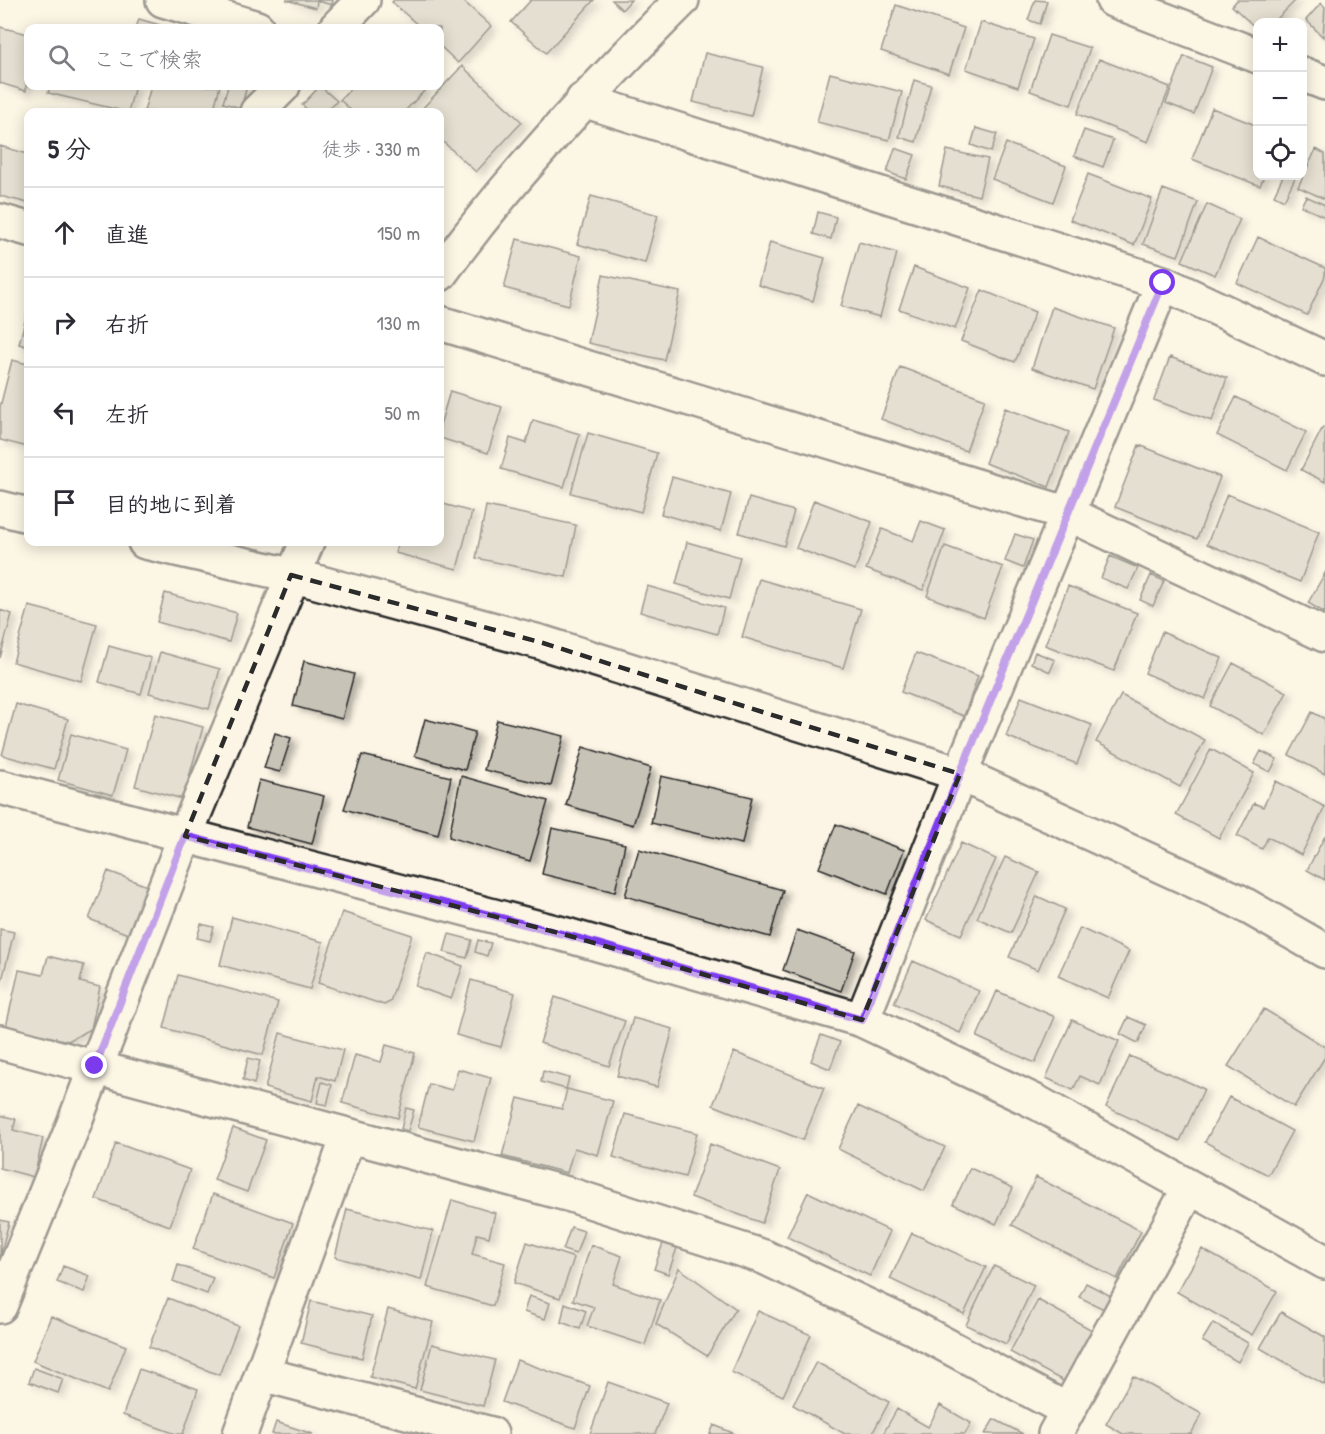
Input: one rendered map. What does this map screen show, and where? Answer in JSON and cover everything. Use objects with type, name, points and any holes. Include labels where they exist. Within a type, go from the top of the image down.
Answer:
[{"type":"street","points":[[163,0],[244,24]]},
{"type":"street","points":[[340,24],[363,0]]},
{"type":"street","points":[[444,268],[480,219],[583,100],[682,0]]},
{"type":"street","points":[[1113,0],[1253,54]]},
{"type":"street","points":[[261,108],[279,90]]},
{"type":"street","points":[[583,100],[1163,283],[1325,359]]},
{"type":"street","points":[[0,221],[24,228]]},
{"type":"street","points":[[862,1020],[960,774],[1163,283]]},
{"type":"street","points":[[444,324],[1068,514],[1325,635]]},
{"type":"street","points":[[0,508],[24,514]]},
{"type":"street","points":[[163,546],[291,575],[543,643],[960,774],[1238,901],[1325,951]]},
{"type":"street","points":[[0,1306],[185,836],[291,575],[305,546]]},
{"type":"street","points":[[0,787],[570,936],[862,1020],[1038,1103],[1189,1189],[1325,1262]]},
{"type":"street","points":[[0,1042],[571,1195],[770,1259],[912,1327],[1061,1422],[1189,1189]]},
{"type":"street","points":[[240,1434],[348,1137]]},
{"type":"street","points":[[262,1374],[491,1434]]},
{"type":"highlighted area","points":[[291,575],[543,643],[960,774],[862,1020],[570,936],[185,836]]},
{"type":"building","points":[[286,0],[333,0],[332,5],[317,1],[316,8]]},
{"type":"building","points":[[394,0],[462,0],[491,26],[458,63],[444,50],[444,24],[417,24],[392,2]]},
{"type":"building","points":[[531,0],[594,0],[546,53],[511,22]]},
{"type":"building","points":[[612,0],[631,0],[622,10]]},
{"type":"building","points":[[1035,0],[1047,1],[1040,24],[1028,20]]},
{"type":"building","points":[[1237,0],[1296,0],[1278,18],[1253,18],[1253,25],[1232,6]]},
{"type":"building","points":[[1321,3],[1325,7],[1323,37],[1307,21]]},
{"type":"building","points":[[896,5],[964,28],[949,74],[881,51]]},
{"type":"building","points":[[139,19],[156,24],[137,24]]},
{"type":"building","points":[[981,22],[1034,39],[1018,87],[966,69]]},
{"type":"building","points":[[0,27],[24,33],[24,90],[26,91],[0,83]]},
{"type":"building","points":[[1049,35],[1090,48],[1071,105],[1030,91]]},
{"type":"building","points":[[705,53],[763,67],[751,116],[693,102]]},
{"type":"building","points":[[1184,56],[1212,67],[1194,114],[1166,103]]},
{"type":"building","points":[[1099,59],[1170,87],[1148,142],[1077,114]]},
{"type":"building","points":[[462,66],[522,122],[476,172],[444,143],[444,108],[423,108],[440,90],[444,90],[444,85]]},
{"type":"building","points":[[830,73],[902,92],[889,140],[817,122]]},
{"type":"building","points":[[914,80],[931,85],[916,142],[899,137]]},
{"type":"building","points":[[49,90],[134,90],[129,108],[111,108],[48,93]]},
{"type":"building","points":[[150,90],[219,90],[214,108],[145,108]]},
{"type":"building","points":[[227,90],[246,90],[241,108],[223,103]]},
{"type":"building","points":[[316,90],[325,90],[337,101],[330,108],[305,108],[302,105]]},
{"type":"building","points":[[349,90],[425,90],[408,108],[349,108],[340,100]]},
{"type":"building","points":[[1212,108],[1253,124],[1253,180],[1262,180],[1260,186],[1192,159]]},
{"type":"building","points":[[976,128],[997,134],[991,152],[971,145]]},
{"type":"building","points":[[1084,130],[1113,140],[1103,167],[1074,156]]},
{"type":"building","points":[[1006,143],[1066,166],[1053,202],[992,179]]},
{"type":"building","points":[[0,146],[24,153],[24,202],[0,196]]},
{"type":"building","points":[[895,148],[915,155],[906,179],[887,172]]},
{"type":"building","points":[[1316,149],[1325,154],[1325,199],[1298,187],[1301,180],[1307,180],[1307,168]]},
{"type":"building","points":[[947,150],[988,159],[979,196],[939,186]]},
{"type":"building","points":[[1088,174],[1152,199],[1134,245],[1070,220]]},
{"type":"building","points":[[1281,180],[1294,180],[1284,200],[1274,195]]},
{"type":"building","points":[[1163,189],[1198,202],[1178,256],[1143,244]]},
{"type":"building","points":[[591,196],[658,215],[645,263],[577,244]]},
{"type":"building","points":[[1306,196],[1325,205],[1325,217],[1301,206]]},
{"type":"building","points":[[1207,204],[1240,219],[1215,275],[1182,261]]},
{"type":"building","points":[[818,212],[836,217],[831,239],[813,234]]},
{"type":"building","points":[[1258,237],[1325,268],[1325,276],[1307,315],[1237,283]]},
{"type":"building","points":[[517,239],[581,256],[569,305],[504,288]]},
{"type":"building","points":[[770,242],[825,258],[813,301],[758,285]]},
{"type":"building","points":[[859,242],[897,253],[880,317],[841,306]]},
{"type":"building","points":[[914,267],[970,288],[955,329],[899,309]]},
{"type":"building","points":[[603,275],[680,292],[664,360],[588,343]]},
{"type":"building","points":[[982,290],[1035,312],[1015,362],[961,341]]},
{"type":"building","points":[[1052,307],[1114,328],[1093,389],[1032,368]]},
{"type":"building","points":[[24,325],[24,346],[19,344]]},
{"type":"building","points":[[1170,357],[1227,378],[1212,421],[1154,400]]},
{"type":"building","points":[[12,360],[24,363],[24,446],[0,440],[0,407]]},
{"type":"building","points":[[900,367],[985,399],[966,451],[881,419]]},
{"type":"building","points":[[450,391],[502,407],[488,453],[444,439],[444,411]]},
{"type":"building","points":[[1236,397],[1306,432],[1287,470],[1217,435]]},
{"type":"building","points":[[1005,408],[1069,432],[1049,487],[985,463]]},
{"type":"building","points":[[533,420],[580,434],[564,487],[501,469],[510,438],[526,443]]},
{"type":"building","points":[[1323,427],[1325,428],[1325,482],[1301,470]]},
{"type":"building","points":[[588,433],[657,453],[641,512],[571,493]]},
{"type":"building","points":[[1139,445],[1220,477],[1197,539],[1115,507]]},
{"type":"building","points":[[672,477],[731,494],[721,531],[661,514]]},
{"type":"building","points":[[1227,494],[1319,532],[1300,582],[1207,544]]},
{"type":"building","points":[[749,498],[794,511],[784,546],[739,533]]},
{"type":"building","points":[[814,500],[872,522],[855,570],[796,548]]},
{"type":"building","points":[[444,504],[472,512],[457,569],[395,553],[397,546],[444,546]]},
{"type":"building","points":[[486,506],[576,525],[566,577],[476,558]]},
{"type":"building","points":[[921,521],[945,530],[923,590],[866,569],[882,529],[913,541]]},
{"type":"building","points":[[1015,534],[1033,540],[1023,568],[1005,561]]},
{"type":"building","points":[[687,542],[740,557],[729,599],[676,584]]},
{"type":"building","points":[[945,546],[1003,567],[984,618],[927,596]]},
{"type":"building","points":[[1110,556],[1138,568],[1128,589],[1101,578]]},
{"type":"building","points":[[1325,573],[1325,613],[1308,603]]},
{"type":"building","points":[[1151,575],[1164,581],[1153,606],[1140,600]]},
{"type":"building","points":[[759,579],[861,609],[843,668],[742,637]]},
{"type":"building","points":[[647,586],[724,608],[717,634],[640,612]]},
{"type":"building","points":[[1068,586],[1137,613],[1114,671],[1045,645]]},
{"type":"building","points":[[165,593],[237,613],[229,642],[157,622]]},
{"type":"building","points":[[29,606],[97,624],[81,681],[13,662]]},
{"type":"building","points":[[0,610],[12,614],[0,658]]},
{"type":"building","points":[[1162,632],[1222,658],[1205,699],[1145,673]]},
{"type":"building","points":[[109,646],[151,658],[141,694],[99,682]]},
{"type":"building","points":[[160,652],[220,669],[209,709],[149,693]]},
{"type":"building","points":[[1035,652],[1055,660],[1050,672],[1031,663]]},
{"type":"building","points":[[916,653],[978,676],[964,716],[901,692]]},
{"type":"building","points":[[304,661],[354,674],[342,719],[293,706]]},
{"type":"building","points":[[1233,663],[1287,692],[1264,735],[1210,706]]},
{"type":"building","points":[[1121,695],[1205,740],[1180,787],[1096,742]]},
{"type":"building","points":[[1021,697],[1092,725],[1077,764],[1006,736]]},
{"type":"building","points":[[16,704],[68,719],[54,769],[2,755]]},
{"type":"building","points":[[1312,712],[1325,719],[1325,774],[1289,755]]},
{"type":"building","points":[[155,714],[203,727],[183,799],[135,786]]},
{"type":"building","points":[[425,719],[475,732],[465,770],[415,756]]},
{"type":"building","points":[[497,720],[564,736],[551,786],[484,770]]},
{"type":"building","points":[[275,733],[291,738],[280,772],[264,768]]},
{"type":"building","points":[[71,734],[126,750],[113,795],[58,780]]},
{"type":"building","points":[[583,747],[651,768],[633,825],[566,805]]},
{"type":"building","points":[[1211,749],[1254,773],[1219,838],[1176,815]]},
{"type":"building","points":[[1261,751],[1277,759],[1270,772],[1254,764]]},
{"type":"building","points":[[362,755],[451,777],[438,835],[344,809]]},
{"type":"building","points":[[461,776],[548,801],[530,861],[449,837]]},
{"type":"building","points":[[661,776],[752,797],[742,844],[651,823]]},
{"type":"building","points":[[259,780],[324,796],[312,844],[247,827]]},
{"type":"building","points":[[1276,781],[1325,807],[1301,855],[1268,837],[1262,849],[1237,836],[1254,803],[1263,807]]},
{"type":"building","points":[[836,824],[904,850],[887,894],[819,868]]},
{"type":"building","points":[[552,828],[625,844],[615,892],[542,874]]},
{"type":"building","points":[[1325,836],[1325,880],[1307,870]]},
{"type":"building","points":[[961,843],[996,859],[961,935],[926,920]]},
{"type":"building","points":[[639,849],[783,890],[770,937],[625,896]]},
{"type":"building","points":[[1005,857],[1039,872],[1011,933],[977,918]]},
{"type":"building","points":[[108,871],[147,886],[128,934],[89,919]]},
{"type":"building","points":[[1037,896],[1065,909],[1038,970],[1009,957]]},
{"type":"building","points":[[342,912],[412,935],[390,1002],[384,1005],[318,983]]},
{"type":"building","points":[[232,917],[323,942],[310,989],[220,965]]},
{"type":"building","points":[[201,924],[214,927],[210,941],[197,938]]},
{"type":"building","points":[[1080,928],[1129,951],[1108,998],[1058,976]]},
{"type":"building","points":[[0,929],[14,932],[1,985],[0,985]]},
{"type":"building","points":[[797,930],[855,951],[841,991],[783,970]]},
{"type":"building","points":[[449,934],[472,940],[467,958],[444,952]]},
{"type":"building","points":[[478,940],[491,943],[487,956],[475,952]]},
{"type":"building","points":[[427,953],[463,966],[451,999],[415,986]]},
{"type":"building","points":[[48,956],[84,965],[80,982],[100,987],[91,1029],[68,1041],[6,1027],[19,970],[43,975]]},
{"type":"building","points":[[913,961],[979,991],[960,1033],[894,1003]]},
{"type":"building","points":[[178,975],[278,1002],[263,1055],[164,1028]]},
{"type":"building","points":[[471,980],[515,993],[501,1047],[456,1035]]},
{"type":"building","points":[[997,991],[1055,1017],[1035,1063],[977,1037]]},
{"type":"building","points":[[555,997],[625,1021],[609,1066],[540,1043]]},
{"type":"building","points":[[1264,1009],[1325,1047],[1325,1057],[1294,1107],[1228,1066]]},
{"type":"building","points":[[1128,1017],[1146,1025],[1138,1043],[1120,1034]]},
{"type":"building","points":[[633,1018],[673,1029],[657,1087],[617,1076]]},
{"type":"building","points":[[1072,1020],[1119,1041],[1100,1085],[1080,1076],[1073,1090],[1046,1078]]},
{"type":"building","points":[[280,1033],[343,1050],[335,1081],[318,1076],[312,1101],[265,1088]]},
{"type":"building","points":[[821,1035],[840,1042],[830,1069],[811,1061]]},
{"type":"building","points":[[386,1045],[415,1053],[398,1118],[342,1103],[355,1055],[381,1062]]},
{"type":"building","points":[[734,1052],[824,1088],[803,1140],[713,1105]]},
{"type":"building","points":[[1130,1056],[1204,1089],[1180,1141],[1106,1107]]},
{"type":"building","points":[[248,1058],[260,1061],[254,1084],[243,1080]]},
{"type":"building","points":[[458,1069],[491,1078],[474,1141],[418,1127],[429,1084],[452,1090]]},
{"type":"building","points":[[543,1071],[569,1078],[566,1089],[541,1082]]},
{"type":"building","points":[[322,1082],[332,1085],[327,1105],[317,1103]]},
{"type":"building","points":[[567,1089],[613,1101],[598,1155],[574,1148],[567,1173],[502,1156],[518,1098],[562,1109]]},
{"type":"building","points":[[1229,1097],[1292,1131],[1268,1175],[1205,1142]]},
{"type":"building","points":[[858,1106],[945,1147],[924,1191],[838,1149]]},
{"type":"building","points":[[406,1108],[414,1110],[408,1131],[401,1129]]},
{"type":"building","points":[[625,1114],[697,1133],[685,1177],[613,1157]]},
{"type":"building","points":[[0,1115],[16,1119],[13,1130],[43,1138],[34,1177],[0,1168]]},
{"type":"building","points":[[233,1128],[266,1140],[247,1192],[214,1180]]},
{"type":"building","points":[[116,1143],[190,1170],[170,1226],[96,1199]]},
{"type":"building","points":[[710,1144],[780,1170],[762,1223],[691,1197]]},
{"type":"building","points":[[970,1168],[1013,1188],[996,1224],[953,1204]]},
{"type":"building","points":[[1036,1177],[1141,1231],[1117,1279],[1012,1225]]},
{"type":"building","points":[[808,1192],[890,1231],[870,1276],[787,1237]]},
{"type":"building","points":[[213,1194],[293,1223],[274,1278],[193,1249]]},
{"type":"building","points":[[452,1200],[495,1213],[489,1237],[477,1234],[472,1254],[505,1263],[493,1306],[427,1287]]},
{"type":"building","points":[[347,1209],[433,1231],[421,1280],[335,1257]]},
{"type":"building","points":[[0,1220],[9,1222],[0,1256]]},
{"type":"building","points":[[571,1227],[584,1231],[576,1254],[563,1250]]},
{"type":"building","points":[[912,1233],[986,1267],[964,1314],[890,1279]]},
{"type":"building","points":[[527,1242],[574,1258],[560,1298],[514,1283]]},
{"type":"building","points":[[663,1243],[677,1248],[668,1274],[654,1269]]},
{"type":"building","points":[[591,1245],[622,1256],[613,1284],[660,1300],[645,1345],[587,1326],[594,1307],[573,1300]]},
{"type":"building","points":[[1202,1249],[1277,1291],[1252,1335],[1177,1292]]},
{"type":"building","points":[[178,1265],[213,1278],[207,1294],[173,1281]]},
{"type":"building","points":[[63,1266],[90,1276],[84,1292],[57,1282]]},
{"type":"building","points":[[994,1266],[1034,1285],[1006,1344],[966,1325]]},
{"type":"building","points":[[679,1268],[736,1309],[707,1356],[656,1324]]},
{"type":"building","points":[[1086,1283],[1111,1296],[1104,1309],[1079,1297]]},
{"type":"building","points":[[529,1296],[550,1303],[545,1319],[524,1312]]},
{"type":"building","points":[[168,1298],[238,1326],[219,1375],[149,1347]]},
{"type":"building","points":[[1038,1300],[1092,1330],[1065,1382],[1010,1352]]},
{"type":"building","points":[[311,1301],[372,1316],[362,1358],[301,1343]]},
{"type":"building","points":[[565,1303],[586,1311],[580,1329],[561,1322]]},
{"type":"building","points":[[388,1309],[433,1322],[415,1389],[370,1377]]},
{"type":"building","points":[[758,1311],[811,1335],[783,1396],[731,1372]]},
{"type":"building","points":[[1281,1312],[1325,1337],[1325,1385],[1260,1348]]},
{"type":"building","points":[[51,1316],[126,1346],[108,1392],[33,1361]]},
{"type":"building","points":[[1213,1323],[1248,1343],[1238,1362],[1202,1341]]},
{"type":"building","points":[[432,1344],[495,1360],[483,1406],[420,1390]]},
{"type":"building","points":[[517,1360],[590,1386],[575,1428],[502,1402]]},
{"type":"building","points":[[816,1362],[889,1402],[872,1434],[845,1434],[793,1405]]},
{"type":"building","points":[[34,1368],[63,1379],[58,1393],[29,1382]]},
{"type":"building","points":[[139,1369],[198,1389],[183,1434],[176,1434],[123,1415]]},
{"type":"building","points":[[1133,1376],[1202,1414],[1191,1434],[1123,1434],[1106,1424]]},
{"type":"building","points":[[608,1382],[667,1403],[655,1434],[590,1434]]},
{"type":"building","points":[[940,1405],[971,1423],[965,1434],[883,1434],[897,1409],[928,1427]]},
{"type":"building","points":[[994,1419],[1023,1434],[985,1434]]},
{"type":"building","points":[[276,1422],[313,1434],[272,1434]]},
{"type":"building","points":[[714,1425],[735,1434],[710,1434]]},
{"type":"route","points":[[95,1066],[185,836],[570,936],[862,1020],[960,774],[1163,283]]}]
